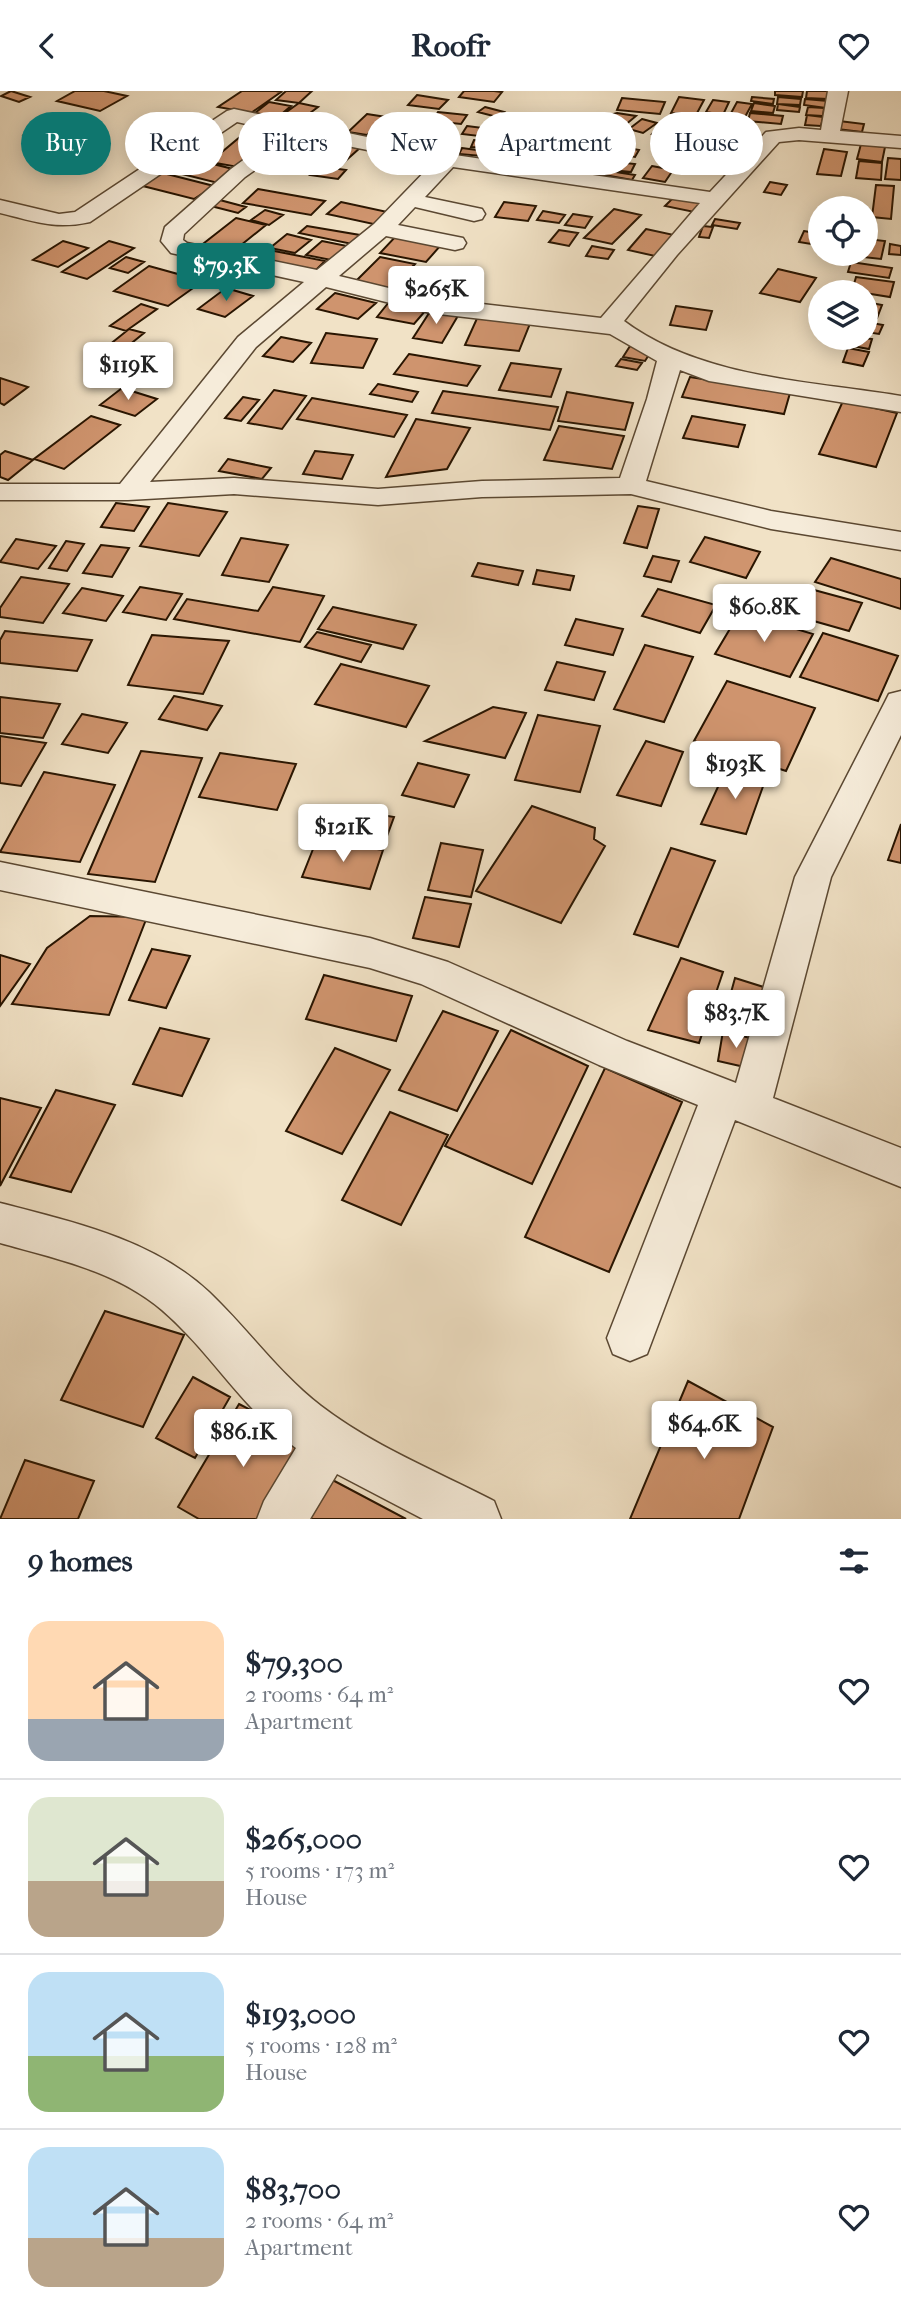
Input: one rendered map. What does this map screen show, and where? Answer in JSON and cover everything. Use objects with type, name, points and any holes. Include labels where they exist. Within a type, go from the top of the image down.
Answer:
[{"type":"street","points":[[830,138],[838,91]]},
{"type":"street","points":[[0,205],[59,221],[69,221],[93,209],[234,115],[238,116]]},
{"type":"street","points":[[901,142],[799,134],[773,135],[610,322],[631,338],[670,358],[709,373],[901,404]]},
{"type":"street","points":[[461,162],[715,199]]},
{"type":"street","points":[[238,173],[173,232],[172,241],[179,248],[322,278],[361,292],[422,305],[616,327]]},
{"type":"street","points":[[128,492],[247,342],[382,229],[434,175]]},
{"type":"street","points":[[411,200],[474,213]]},
{"type":"street","points":[[382,229],[455,243]]},
{"type":"street","points":[[631,486],[660,399],[670,358]]},
{"type":"street","points":[[0,492],[128,492],[234,486],[377,497],[482,489],[631,486],[771,520],[901,541]]},
{"type":"street","points":[[630,1338],[736,1102],[813,877],[901,702]]},
{"type":"street","points":[[0,876],[370,953],[434,973],[613,1053],[901,1168]]},
{"type":"street","points":[[0,1223],[83,1246],[140,1269],[177,1295],[283,1406],[328,1441],[476,1519]]},
{"type":"street","points":[[282,1519],[328,1441]]},
{"type":"building","points":[[11,91],[30,97],[19,102],[1,96]]},
{"type":"building","points":[[75,91],[104,91],[127,96],[100,111],[57,101]]},
{"type":"building","points":[[242,91],[281,92],[252,112],[218,107]]},
{"type":"building","points":[[286,91],[312,91],[299,103],[276,100]]},
{"type":"building","points":[[464,91],[502,92],[494,102],[459,97]]},
{"type":"building","points":[[775,91],[803,91],[802,97],[775,95]]},
{"type":"building","points":[[807,91],[828,91],[828,99],[806,98]]},
{"type":"building","points":[[417,95],[448,100],[439,109],[408,105]]},
{"type":"building","points":[[679,97],[704,100],[698,112],[672,112]]},
{"type":"building","points":[[752,97],[774,99],[773,104],[751,101]]},
{"type":"building","points":[[778,97],[801,99],[800,105],[777,104]]},
{"type":"building","points":[[622,98],[665,102],[661,112],[617,110]]},
{"type":"building","points":[[805,99],[828,101],[826,108],[804,105]]},
{"type":"building","points":[[713,100],[729,102],[724,112],[706,112]]},
{"type":"building","points":[[269,102],[291,106],[284,112],[256,112]]},
{"type":"building","points":[[737,102],[752,104],[748,112],[732,112]]},
{"type":"building","points":[[299,103],[318,107],[311,112],[286,112]]},
{"type":"building","points":[[754,103],[775,106],[773,113],[751,111]]},
{"type":"building","points":[[778,104],[800,107],[799,112],[777,110]]},
{"type":"building","points":[[485,107],[504,112],[478,112]]},
{"type":"building","points":[[808,107],[824,108],[823,116],[806,115]]},
{"type":"building","points":[[763,114],[783,116],[781,124],[763,122]]},
{"type":"building","points":[[366,115],[366,135],[352,133],[352,128]]},
{"type":"building","points":[[807,115],[823,117],[821,126],[805,125]]},
{"type":"building","points":[[642,119],[650,121],[650,128],[643,133],[636,131],[636,124]]},
{"type":"building","points":[[839,121],[864,124],[862,132],[837,129]]},
{"type":"building","points":[[467,126],[475,127],[475,136],[462,134]]},
{"type":"building","points":[[238,139],[238,167],[224,164],[224,150]]},
{"type":"building","points":[[352,144],[362,146],[352,155]]},
{"type":"building","points":[[861,144],[885,147],[882,162],[857,159]]},
{"type":"building","points":[[824,149],[847,152],[841,176],[817,174]]},
{"type":"building","points":[[461,150],[475,150],[475,155],[461,154]]},
{"type":"building","points":[[888,158],[901,159],[901,180],[885,179]]},
{"type":"building","points":[[859,161],[882,163],[881,180],[856,178]]},
{"type":"building","points":[[224,167],[237,170],[218,183],[186,175],[224,175]]},
{"type":"building","points":[[650,169],[650,175],[670,175],[665,182],[643,178]]},
{"type":"building","points":[[149,175],[171,175],[214,186],[194,199],[135,184]]},
{"type":"building","points":[[310,175],[342,175],[338,179]]},
{"type":"building","points":[[604,175],[635,175],[632,180]]},
{"type":"building","points":[[770,182],[787,185],[781,195],[764,192]]},
{"type":"building","points":[[876,185],[894,186],[891,219],[878,218],[878,196],[875,196]]},
{"type":"building","points":[[258,189],[325,201],[311,215],[243,203]]},
{"type":"building","points":[[674,197],[707,204],[699,213],[665,206]]},
{"type":"building","points":[[216,199],[246,207],[238,213],[207,205]]},
{"type":"building","points":[[341,202],[392,213],[378,225],[327,214]]},
{"type":"building","points":[[504,202],[536,206],[528,221],[495,217]]},
{"type":"building","points":[[614,209],[641,215],[612,244],[584,238]]},
{"type":"building","points":[[265,210],[283,215],[269,225],[251,220]]},
{"type":"building","points":[[543,211],[565,215],[559,223],[537,220]]},
{"type":"building","points":[[573,214],[592,217],[585,228],[565,225]]},
{"type":"building","points":[[236,218],[266,225],[230,254],[199,247]]},
{"type":"building","points":[[715,219],[740,223],[737,229],[712,225]]},
{"type":"building","points":[[307,226],[360,235],[352,244],[299,233]]},
{"type":"building","points":[[703,226],[713,227],[709,238],[699,237]]},
{"type":"building","points":[[646,229],[674,235],[655,256],[628,250]]},
{"type":"building","points":[[559,230],[578,233],[569,246],[549,242]]},
{"type":"building","points":[[804,231],[808,232],[808,244],[799,242]]},
{"type":"building","points":[[287,234],[311,240],[295,253],[270,248]]},
{"type":"building","points":[[396,236],[441,245],[426,262],[380,253]]},
{"type":"building","points":[[878,240],[885,241],[881,259],[878,259]]},
{"type":"building","points":[[63,241],[88,248],[58,267],[33,260]]},
{"type":"building","points":[[109,241],[134,248],[87,279],[62,272]]},
{"type":"building","points":[[322,241],[347,246],[331,260],[306,255]]},
{"type":"building","points":[[890,244],[901,246],[901,255],[889,254]]},
{"type":"building","points":[[592,246],[614,250],[608,259],[586,256]]},
{"type":"building","points":[[264,249],[325,261],[316,270],[255,258]]},
{"type":"building","points":[[126,257],[144,262],[128,273],[110,268]]},
{"type":"building","points":[[380,257],[415,264],[388,292],[352,285]]},
{"type":"building","points":[[149,266],[203,281],[168,306],[114,291]]},
{"type":"building","points":[[850,266],[892,268],[889,278],[848,272]]},
{"type":"building","points":[[424,268],[456,275],[431,303],[399,296]]},
{"type":"building","points":[[778,269],[816,278],[808,280],[808,290],[800,302],[760,293]]},
{"type":"building","points":[[856,277],[894,282],[890,297],[878,295],[878,280],[855,280]]},
{"type":"building","points":[[226,288],[253,296],[225,317],[198,309]]},
{"type":"building","points":[[335,293],[376,303],[358,319],[317,309]]},
{"type":"building","points":[[389,302],[426,310],[414,324],[377,317]]},
{"type":"building","points":[[141,304],[157,309],[126,331],[110,326]]},
{"type":"building","points":[[676,306],[712,311],[706,330],[670,325]]},
{"type":"building","points":[[431,310],[459,314],[442,343],[413,338]]},
{"type":"building","points":[[479,314],[531,321],[519,351],[465,345]]},
{"type":"building","points":[[129,329],[144,333],[112,359],[98,354]]},
{"type":"building","points":[[326,333],[377,339],[363,368],[311,363]]},
{"type":"building","points":[[281,337],[311,343],[293,362],[263,356]]},
{"type":"building","points":[[630,346],[652,350],[645,361],[623,357]]},
{"type":"building","points":[[847,350],[869,352],[863,366],[843,362]]},
{"type":"building","points":[[409,354],[480,366],[467,386],[394,374]]},
{"type":"building","points":[[621,359],[642,363],[637,370],[616,366]]},
{"type":"building","points":[[511,363],[561,369],[551,397],[499,390]]},
{"type":"building","points":[[690,377],[790,393],[784,414],[682,397]]},
{"type":"building","points":[[0,378],[28,387],[4,405],[0,403]]},
{"type":"building","points":[[378,384],[418,392],[412,402],[370,394]]},
{"type":"building","points":[[122,388],[157,399],[135,416],[100,405]]},
{"type":"building","points":[[274,390],[306,396],[282,429],[248,423]]},
{"type":"building","points":[[443,391],[558,407],[550,430],[432,413]]},
{"type":"building","points":[[567,392],[633,403],[625,430],[558,421]]},
{"type":"building","points":[[243,397],[259,400],[241,421],[225,418]]},
{"type":"building","points":[[312,398],[407,415],[394,437],[297,419]]},
{"type":"building","points":[[843,401],[897,413],[876,467],[819,454]]},
{"type":"building","points":[[91,416],[120,425],[64,469],[34,459]]},
{"type":"building","points":[[692,416],[745,425],[738,447],[683,438]]},
{"type":"building","points":[[416,419],[470,428],[447,469],[386,477]]},
{"type":"building","points":[[559,426],[624,436],[612,469],[544,460]]},
{"type":"building","points":[[5,451],[33,460],[8,480],[0,477],[0,455]]},
{"type":"building","points":[[315,451],[353,455],[342,479],[303,474]]},
{"type":"building","points":[[228,459],[271,468],[262,479],[219,471]]},
{"type":"building","points":[[116,503],[149,507],[134,531],[101,527]]},
{"type":"building","points":[[168,503],[227,512],[199,556],[140,546]]},
{"type":"building","points":[[638,506],[659,509],[647,548],[624,543]]},
{"type":"building","points":[[705,537],[760,552],[746,578],[690,562]]},
{"type":"building","points":[[241,538],[288,545],[269,582],[222,575]]},
{"type":"building","points":[[16,539],[56,546],[38,569],[0,562]]},
{"type":"building","points":[[66,541],[84,544],[67,571],[49,568]]},
{"type":"building","points":[[101,545],[129,548],[112,577],[83,573]]},
{"type":"building","points":[[653,556],[679,561],[671,582],[644,576]]},
{"type":"building","points":[[831,558],[901,579],[901,609],[815,582]]},
{"type":"building","points":[[478,563],[523,571],[518,585],[472,576]]},
{"type":"building","points":[[537,570],[574,576],[570,590],[533,584]]},
{"type":"building","points":[[21,577],[69,584],[43,623],[0,617],[0,608]]},
{"type":"building","points":[[140,587],[182,594],[166,620],[123,612]]},
{"type":"building","points":[[273,587],[324,596],[300,642],[174,619],[187,599],[258,611]]},
{"type":"building","points":[[803,587],[862,603],[849,631],[789,614]]},
{"type":"building","points":[[82,588],[123,596],[106,621],[63,613]]},
{"type":"building","points":[[658,589],[716,605],[700,633],[642,616]]},
{"type":"building","points":[[333,607],[416,625],[403,649],[318,629]]},
{"type":"building","points":[[740,612],[813,634],[790,677],[715,654]]},
{"type":"building","points":[[576,619],[623,629],[613,655],[565,645]]},
{"type":"building","points":[[5,631],[92,640],[77,671],[0,663],[0,640]]},
{"type":"building","points":[[317,632],[371,645],[361,662],[305,647]]},
{"type":"building","points":[[823,633],[898,656],[878,701],[800,677]]},
{"type":"building","points":[[152,635],[229,641],[203,694],[128,685]]},
{"type":"building","points":[[645,645],[693,657],[664,722],[614,709]]},
{"type":"building","points":[[557,662],[605,672],[594,700],[545,690]]},
{"type":"building","points":[[341,664],[429,686],[406,727],[315,704]]},
{"type":"building","points":[[727,681],[815,708],[786,771],[694,741]]},
{"type":"building","points":[[174,696],[222,706],[207,730],[159,719]]},
{"type":"building","points":[[0,697],[60,704],[43,738],[0,733]]},
{"type":"building","points":[[493,707],[526,713],[505,758],[425,741]]},
{"type":"building","points":[[82,714],[127,723],[108,753],[62,744]]},
{"type":"building","points":[[538,715],[600,726],[580,792],[515,780]]},
{"type":"building","points":[[0,736],[46,743],[21,786],[0,783]]},
{"type":"building","points":[[646,741],[683,752],[661,806],[617,795]]},
{"type":"building","points":[[141,751],[202,758],[155,882],[88,874]]},
{"type":"building","points":[[220,753],[296,764],[277,810],[199,797]]},
{"type":"building","points":[[418,763],[469,775],[454,807],[402,795]]},
{"type":"building","points":[[727,767],[766,778],[746,834],[701,824]]},
{"type":"building","points":[[44,772],[115,785],[80,862],[0,852]]},
{"type":"building","points":[[532,806],[595,828],[594,839],[605,846],[561,923],[476,891]]},
{"type":"building","points":[[340,808],[394,817],[383,847],[329,838]]},
{"type":"building","points":[[901,824],[901,863],[888,860]]},
{"type":"building","points":[[317,839],[383,850],[370,889],[302,877]]},
{"type":"building","points":[[441,843],[483,850],[471,897],[428,890]]},
{"type":"building","points":[[671,848],[715,861],[678,947],[634,934]]},
{"type":"building","points":[[425,897],[471,904],[459,947],[413,938]]},
{"type":"building","points":[[90,916],[147,917],[109,1015],[12,1004],[47,948]]},
{"type":"building","points":[[152,949],[190,956],[166,1008],[129,1000]]},
{"type":"building","points":[[0,955],[30,964],[0,1006]]},
{"type":"building","points":[[681,958],[723,972],[699,1043],[648,1030]]},
{"type":"building","points":[[324,975],[412,996],[396,1041],[306,1019]]},
{"type":"building","points":[[735,978],[770,989],[761,1037],[721,1029]]},
{"type":"building","points":[[443,1011],[498,1031],[457,1111],[399,1090]]},
{"type":"building","points":[[160,1028],[209,1039],[182,1096],[133,1084]]},
{"type":"building","points":[[511,1030],[588,1066],[532,1184],[445,1146]]},
{"type":"building","points":[[723,1031],[754,1039],[749,1068],[718,1061]]},
{"type":"building","points":[[335,1048],[390,1070],[342,1154],[286,1131]]},
{"type":"building","points":[[605,1068],[682,1102],[609,1272],[525,1237]]},
{"type":"building","points":[[56,1090],[115,1105],[71,1192],[10,1177]]},
{"type":"building","points":[[0,1098],[41,1108],[0,1186]]},
{"type":"building","points":[[390,1112],[448,1135],[401,1225],[342,1200]]},
{"type":"building","points":[[105,1311],[184,1335],[143,1427],[61,1400]]},
{"type":"building","points":[[193,1377],[230,1397],[195,1458],[156,1438]]},
{"type":"building","points":[[688,1381],[773,1427],[739,1519],[630,1519]]},
{"type":"building","points":[[239,1404],[307,1439],[262,1519],[199,1519],[178,1507]]},
{"type":"building","points":[[25,1460],[94,1481],[78,1519],[0,1519]]},
{"type":"building","points":[[325,1476],[406,1519],[301,1519]]}]
